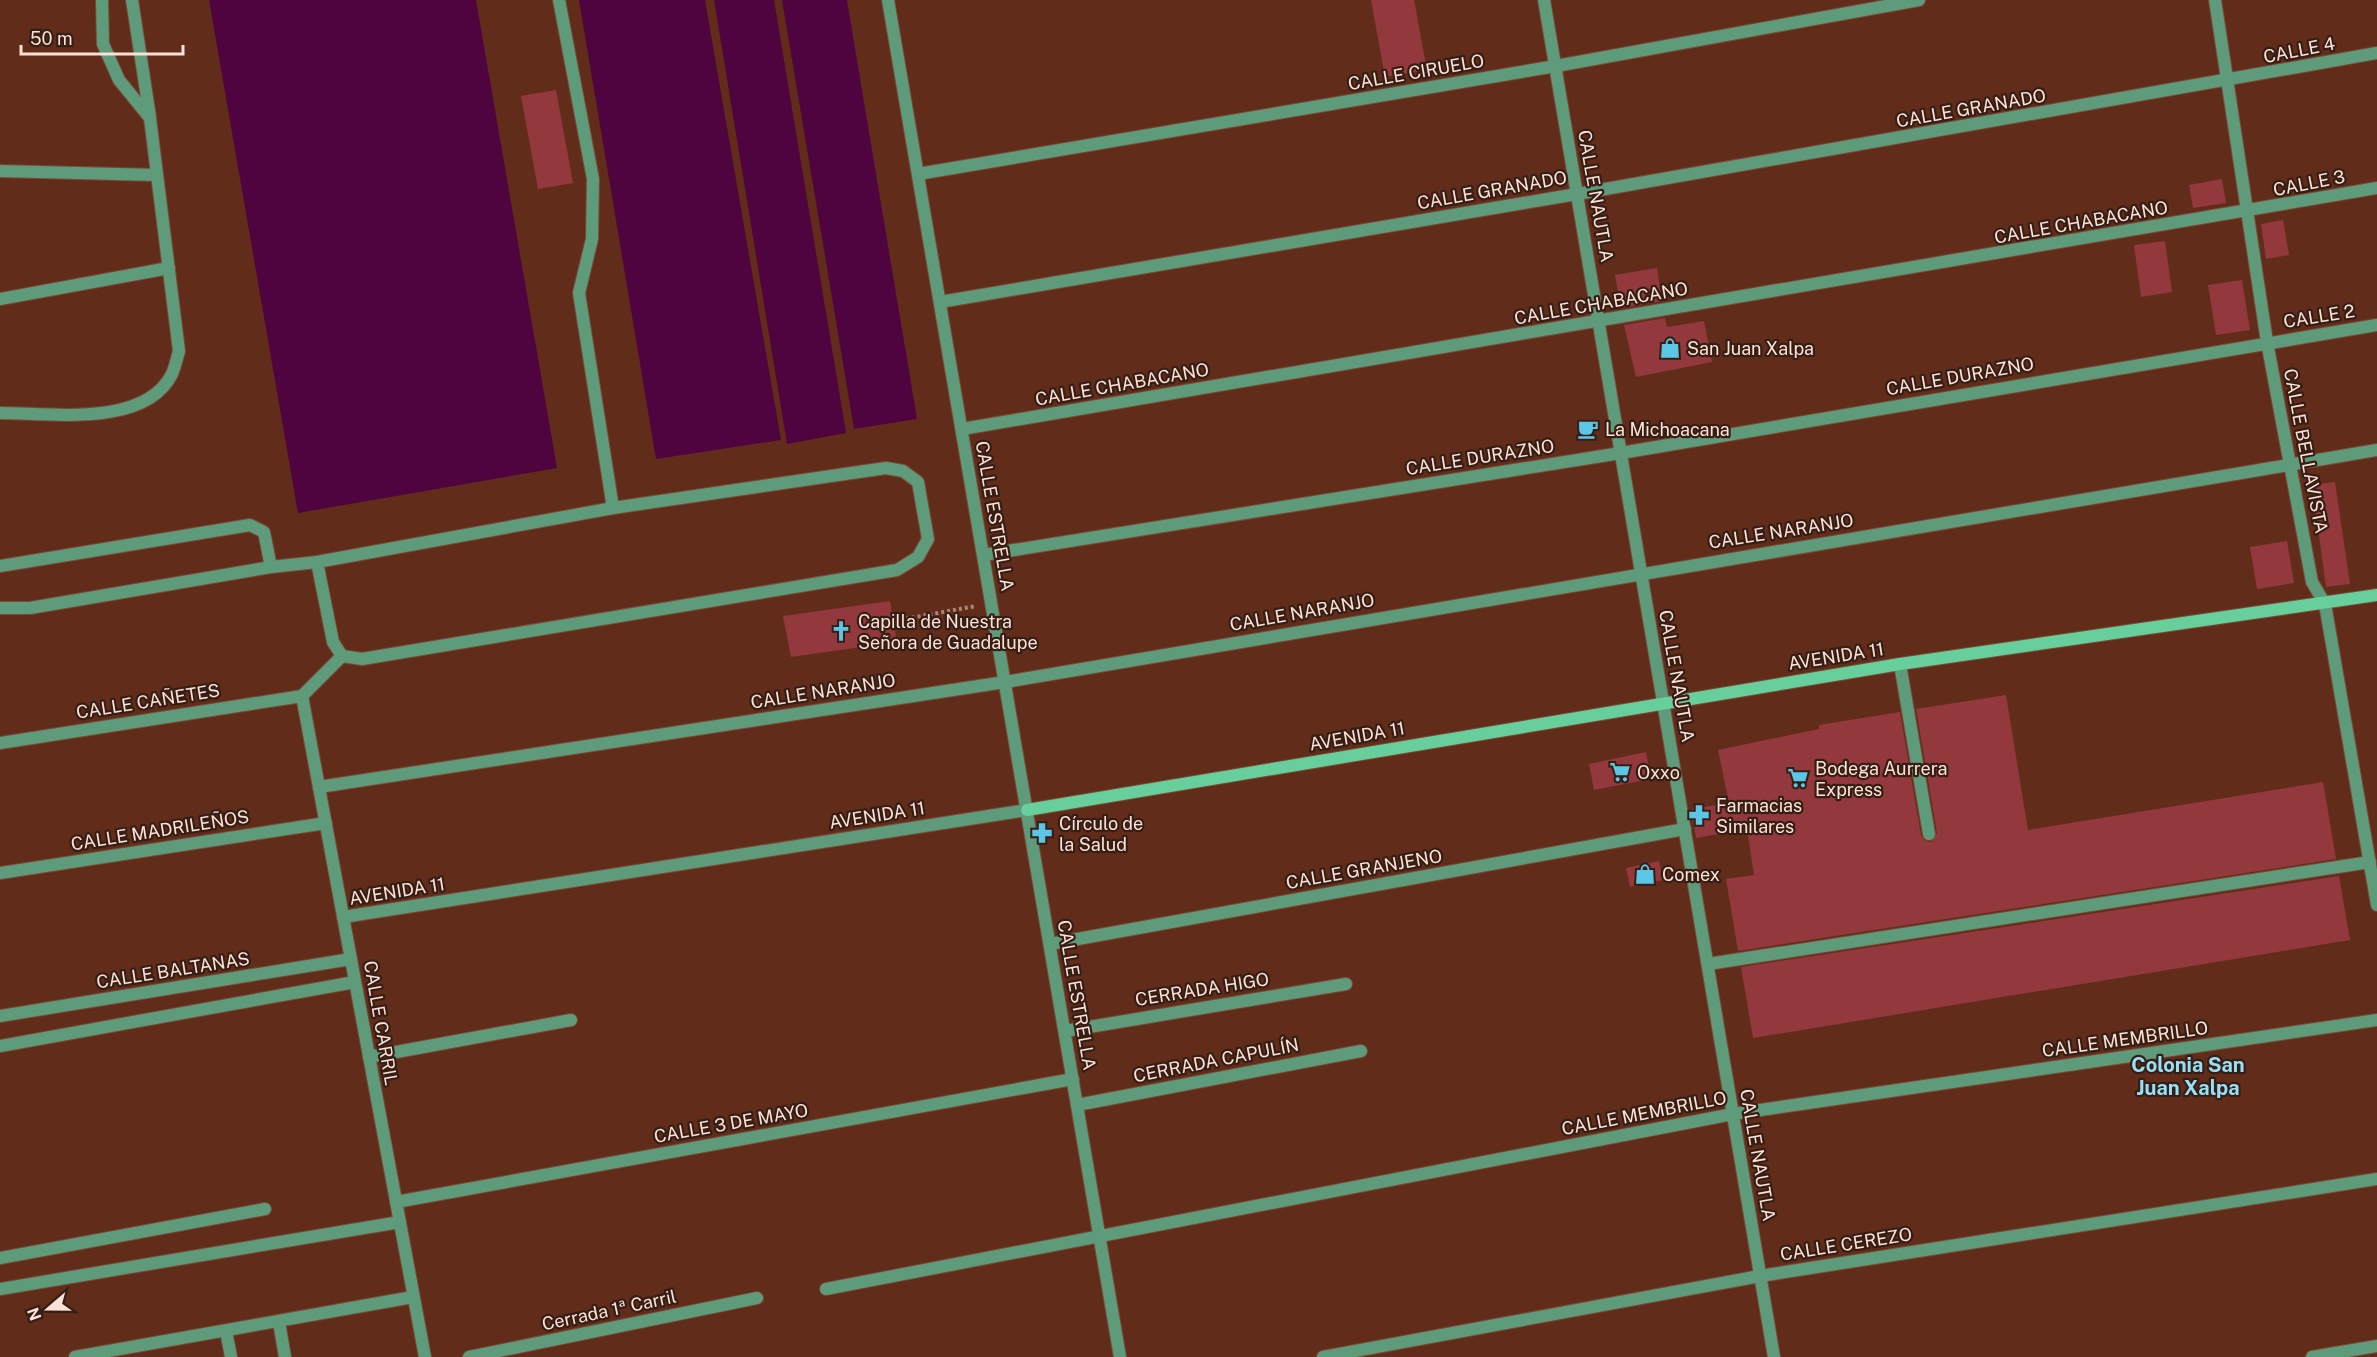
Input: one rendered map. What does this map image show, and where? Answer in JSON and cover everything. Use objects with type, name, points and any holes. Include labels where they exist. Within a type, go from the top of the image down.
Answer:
[{"type":"street","points":[[102,0],[103,44],[119,80],[150,118]]},
{"type":"street","points":[[0,413],[104,414],[129,409],[154,394],[172,375],[179,351],[150,118],[132,0]]},
{"type":"street","points":[[559,0],[593,179],[592,239],[579,293],[613,508]]},
{"type":"street","name":"CALLE ESTRELLA","points":[[888,0],[1120,1357]]},
{"type":"street","name":"CALLE NAUTLA","points":[[1544,0],[1774,1357]]},
{"type":"street","name":"CALLE CIRUELO","points":[[918,174],[1556,66],[1919,0]]},
{"type":"street","name":"CALLE BELLAVISTA","points":[[2215,0],[2266,342],[2312,582],[2325,604],[2377,904]]},
{"type":"street","name":"CALLE 4","points":[[2228,82],[2377,53]]},
{"type":"street","name":"CALLE GRANADO","points":[[940,302],[2228,82]]},
{"type":"street","points":[[0,171],[156,175]]},
{"type":"street","name":"CALLE 3","points":[[2247,212],[2377,188]]},
{"type":"street","name":"CALLE CHABACANO","points":[[962,429],[2247,212]]},
{"type":"street","points":[[0,299],[169,268]]},
{"type":"street","name":"CALLE 2","points":[[2266,342],[2377,325]]},
{"type":"street","name":"CALLE DURAZNO","points":[[983,555],[1621,453],[2266,342]]},
{"type":"street","name":"CALLE NARANJO","points":[[319,787],[1005,682],[1641,572],[2377,450]]},
{"type":"street","points":[[0,608],[30,608],[270,567],[317,562],[613,508],[886,468],[903,471],[918,482],[928,539],[918,557],[897,570],[362,659],[342,656],[333,642],[317,562]]},
{"type":"street","points":[[0,566],[250,525],[264,532],[270,567]]},
{"type":"street","name":"AVENIDA 11","points":[[343,917],[1027,810],[1900,664],[2377,595]]},
{"type":"street","points":[[302,696],[342,656]]},
{"type":"street","points":[[1900,664],[1929,834]]},
{"type":"street","name":"CALLE CAÑETES","points":[[0,743],[302,696]]},
{"type":"street","name":"CALLE CARRIL","points":[[302,696],[424,1357]]},
{"type":"street","name":"CALLE MADRILEÑOS","points":[[0,873],[326,823]]},
{"type":"street","name":"CALLE GRANJENO","points":[[1050,944],[1685,829]]},
{"type":"street","points":[[1708,964],[2370,862]]},
{"type":"street","name":"CALLE BALTANAS","points":[[0,1016],[351,959]]},
{"type":"street","points":[[0,1046],[355,982]]},
{"type":"street","name":"CERRADA HIGO","points":[[1065,1031],[1346,984]]},
{"type":"street","points":[[369,1057],[571,1020]]},
{"type":"street","name":"CALLE MEMBRILLO","points":[[826,1289],[1100,1238],[1733,1114],[2377,1020]]},
{"type":"street","name":"CERRADA CAPULÍN","points":[[1077,1105],[1361,1051]]},
{"type":"street","name":"CALLE 3 DE MAYO","points":[[396,1202],[1073,1079]]},
{"type":"street","name":"CALLE CEREZO","points":[[1323,1357],[1760,1276],[2377,1179]]},
{"type":"street","points":[[0,1258],[265,1209]]},
{"type":"street","points":[[0,1289],[400,1222]]},
{"type":"street","points":[[75,1357],[413,1297]]},
{"type":"street","name":"Cerrada 1ª Carril","points":[[469,1357],[757,1298]]},
{"type":"street","points":[[279,1322],[285,1357]]},
{"type":"street","points":[[226,1331],[231,1357]]},
{"type":"street","points":[[2312,1357],[2377,1346]]},
{"type":"path","points":[[894,621],[992,603]]},
{"type":"shaded area","points":[[209,0],[476,0],[557,468],[298,513]]},
{"type":"shaded area","points":[[579,0],[705,0],[781,440],[656,459]]},
{"type":"shaded area","points":[[714,0],[774,0],[846,433],[787,444]]},
{"type":"shaded area","points":[[782,0],[847,0],[917,419],[854,429]]},
{"type":"building","points":[[1371,0],[1414,0],[1427,70],[1385,77]]},
{"type":"building","points":[[556,90],[573,183],[538,189],[521,96]]},
{"type":"building","points":[[2222,179],[2226,203],[2193,208],[2189,185]]},
{"type":"building","points":[[2283,220],[2289,255],[2266,259],[2261,224]]},
{"type":"building","points":[[2165,241],[2172,292],[2141,297],[2134,245]]},
{"type":"building","points":[[1657,268],[1662,301],[1621,308],[1615,275]]},
{"type":"building","points":[[2242,280],[2250,330],[2216,335],[2208,285]]},
{"type":"building","name":"San Juan Xalpa","points":[[1665,318],[1667,327],[1704,321],[1712,362],[1636,377],[1624,325]]},
{"type":"building","points":[[2335,482],[2350,584],[2326,587],[2312,485]]},
{"type":"building","points":[[2287,541],[2294,583],[2257,589],[2250,547]]},
{"type":"building","name":"Capilla de Nuestra Señora de Guadalupe","points":[[890,601],[897,642],[791,657],[783,616]]},
{"type":"building","points":[[2006,695],[2028,830],[2323,782],[2336,859],[1738,951],[1726,879],[1754,875],[1747,829],[1696,838],[1691,809],[1729,803],[1718,750],[1819,729],[1819,725],[1900,712],[1921,835],[1926,841],[1931,842],[1937,833],[1916,709]]},
{"type":"building","name":"Oxxo","points":[[1646,752],[1651,779],[1594,790],[1589,764]]},
{"type":"building","name":"Comex","points":[[1659,861],[1663,880],[1630,887],[1626,868]]},
{"type":"building","points":[[2339,876],[2350,940],[1753,1038],[1741,967]]},
{"type":"place","name":"San Juan Xalpa","points":[[1670,348]]},
{"type":"place","name":"La Michoacana","points":[[1588,429]]},
{"type":"place","name":"Capilla de Nuestra Señora de Guadalupe","points":[[841,631]]},
{"type":"place","name":"Oxxo","points":[[1620,772]]},
{"type":"place","name":"Bodega Aurrera Express","points":[[1798,778]]},
{"type":"place","name":"Farmacias Similares","points":[[1699,815]]},
{"type":"place","name":"Círculo de la Salud","points":[[1042,833]]},
{"type":"place","name":"Comex","points":[[1645,874]]},
{"type":"district","name":"Colonia San Juan Xalpa","points":[[2188,1076]]}]
